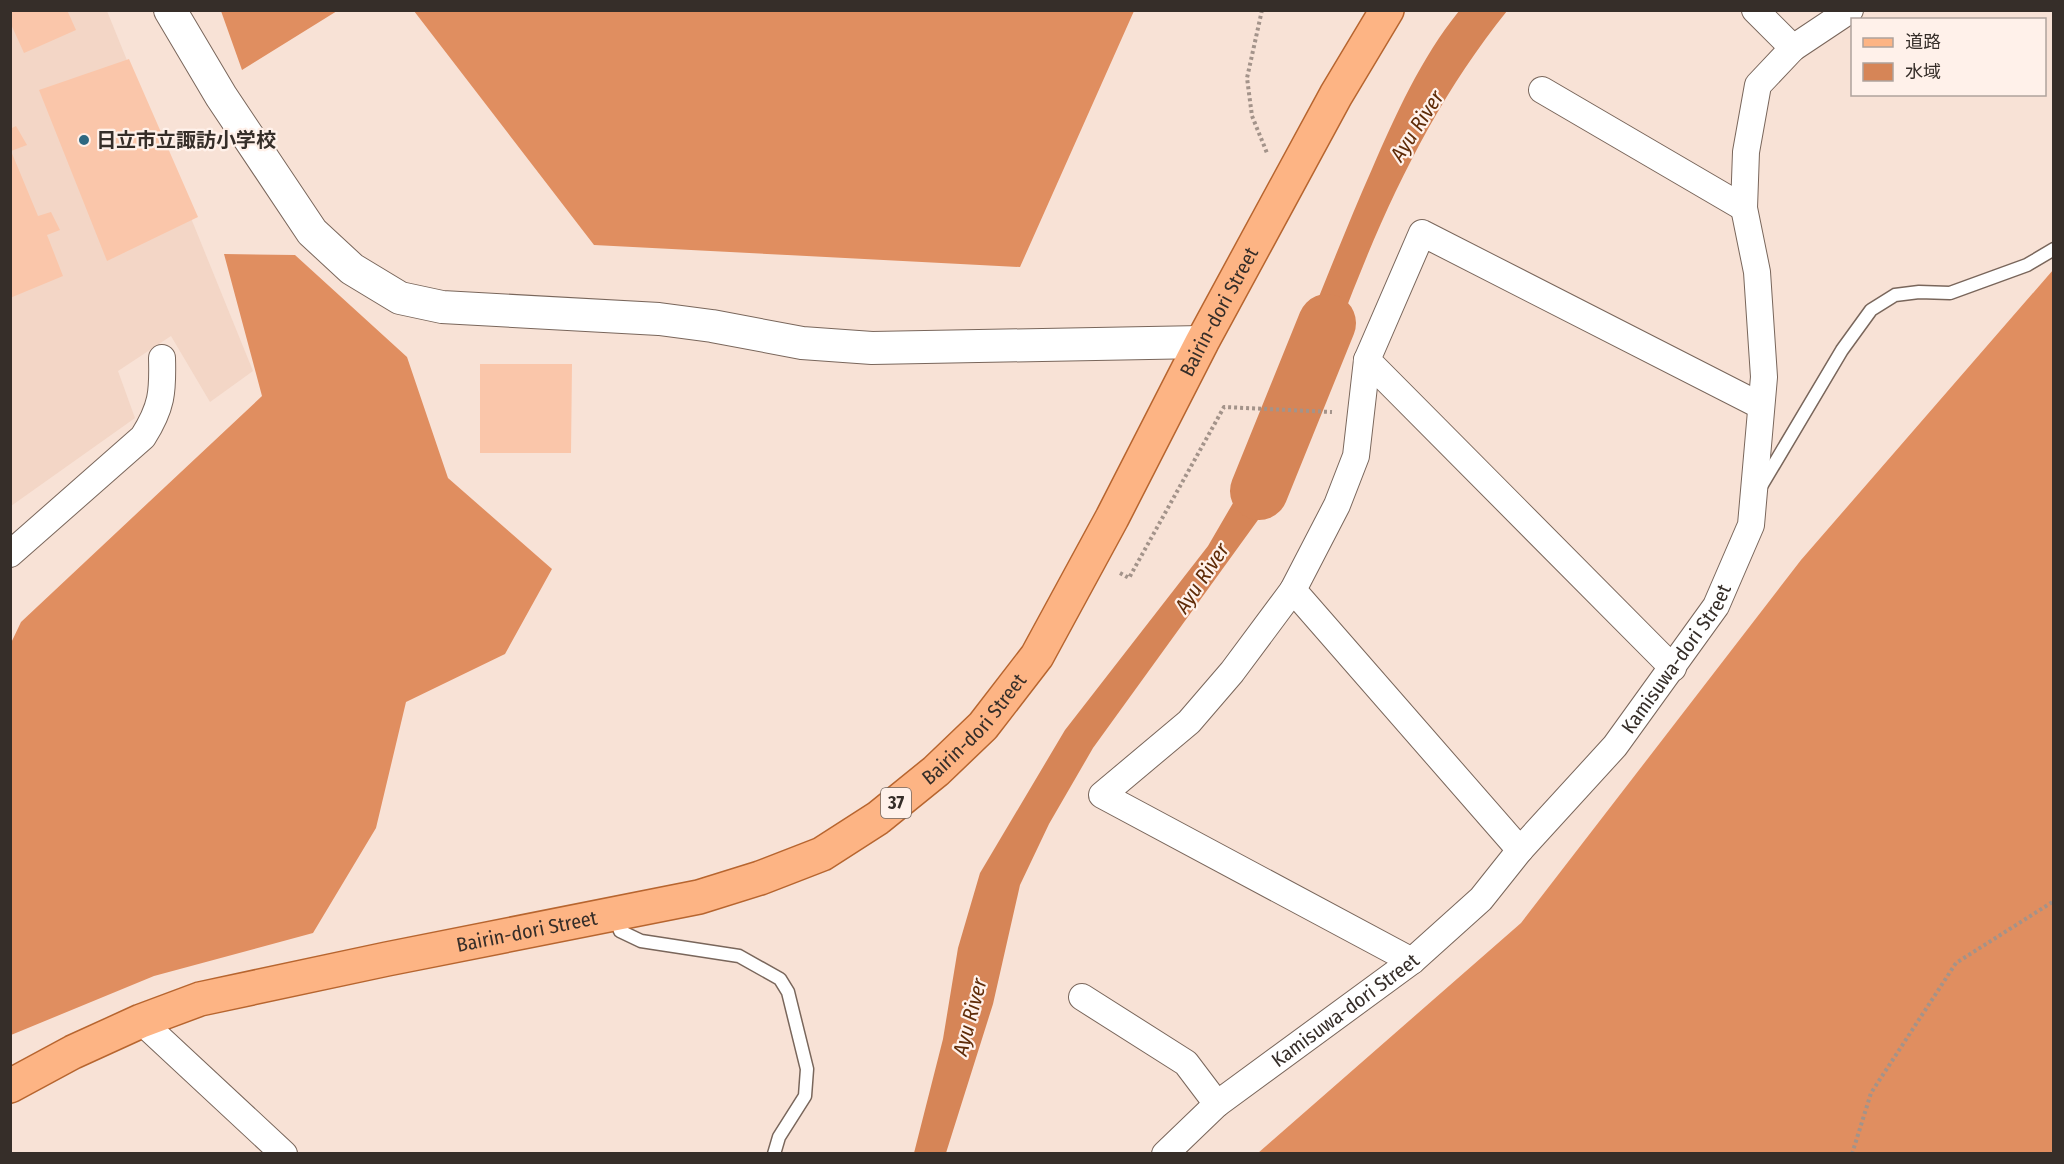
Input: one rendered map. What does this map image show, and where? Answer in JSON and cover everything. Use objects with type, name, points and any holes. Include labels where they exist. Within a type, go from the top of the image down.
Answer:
[{"type":"main road","name":"Bairin-dori Street","points":[[10,1086],[73,1052],[141,1021],[200,999],[614,912],[699,897],[760,878],[822,854],[878,818],[936,771],[983,726],[1037,656],[1112,518],[1202,342],[1336,95],[1387,10]]},
{"type":"street","points":[[170,10],[221,96],[312,232],[352,268],[400,298],[442,308],[659,319],[712,326],[802,343],[872,348],[1202,342]]},
{"type":"street","points":[[1755,10],[1793,48]]},
{"type":"street","name":"Kamisuwa-dori Street","points":[[1165,1154],[1217,1104],[1412,961],[1481,899],[1520,850],[1615,746],[1716,606],[1751,525],[1764,377],[1758,272],[1744,208],[1746,152],[1758,85],[1793,48],[1850,10]]},
{"type":"street","points":[[1542,90],[1744,208]]},
{"type":"street","points":[[1412,961],[1102,795],[1188,722],[1232,672],[1293,590],[1337,505],[1356,456],[1367,360],[1422,233],[1761,406]]},
{"type":"street","points":[[10,554],[143,437],[158,414],[162,391],[162,358]]},
{"type":"street","points":[[1367,360],[1673,668]]},
{"type":"street","points":[[1293,590],[1520,850]]},
{"type":"street","points":[[1082,997],[1186,1063],[1217,1104]]},
{"type":"street","points":[[141,1021],[284,1154]]},
{"type":"lane","points":[[1753,499],[1782,456],[1842,350],[1871,310],[1895,295],[1919,292],[1950,293],[2027,265],[2054,249]]},
{"type":"lane","points":[[614,912],[620,931],[641,941],[739,956],[780,979],[788,992],[807,1069],[805,1096],[779,1137],[774,1154]]},
{"type":"path","points":[[1262,10],[1247,78],[1251,116],[1270,159]]},
{"type":"path","points":[[1116,572],[1129,578],[1224,407],[1338,412]]},
{"type":"path","points":[[1852,1154],[1871,1093],[1956,963],[2054,901]]},
{"type":"shaded area","points":[[221,10],[337,11],[242,70]]},
{"type":"shaded area","name":"日立市立諏訪小学校","points":[[11,11],[107,11],[253,371],[210,402],[171,336],[118,371],[135,418],[11,506]]},
{"type":"shaded area","points":[[414,11],[1134,11],[1020,267],[594,245]]},
{"type":"shaded area","points":[[224,254],[295,255],[407,357],[448,478],[552,569],[505,654],[406,702],[376,828],[313,933],[154,976],[11,1035],[11,643],[21,622],[262,396]]},
{"type":"shaded area","points":[[2053,270],[2053,1153],[1258,1153],[1521,923],[1801,560]]},
{"type":"water","points":[[1459,11],[1507,11],[1474,55],[1445,100],[1393,196],[1371,246],[1313,399],[1278,397],[1390,128],[1421,67]]},
{"type":"water","points":[[1273,416],[1309,417],[1284,484],[1093,748],[1049,824],[1020,885],[993,1004],[946,1153],[914,1153],[943,1039],[958,948],[980,873],[1065,730],[1208,546],[1247,479]]},
{"type":"building","points":[[10,10],[67,10],[76,30],[24,53],[10,22]]},
{"type":"building","points":[[129,59],[198,217],[107,261],[39,90]]},
{"type":"building","points":[[16,126],[27,145],[11,151],[38,216],[51,212],[60,230],[47,235],[63,276],[10,298],[10,129]]},
{"type":"building","points":[[480,364],[572,364],[571,453],[480,453]]},
{"type":"waterway","name":"Ayu River","points":[[1259,491],[1327,323]]},
{"type":"place","name":"日立市立諏訪小学校","points":[[84,140]]}]
